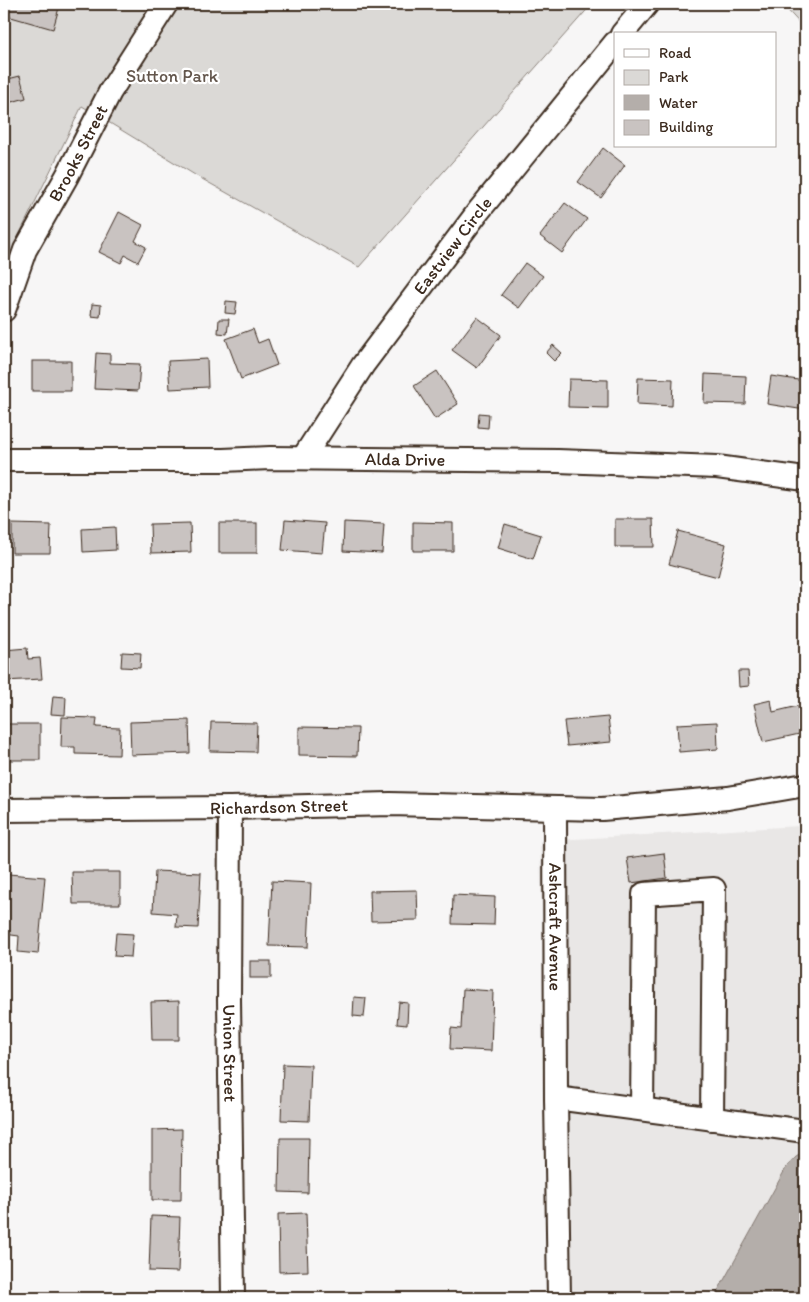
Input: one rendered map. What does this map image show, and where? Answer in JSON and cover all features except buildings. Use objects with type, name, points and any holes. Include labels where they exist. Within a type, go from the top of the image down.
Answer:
[{"type":"street","name":"Brooks Street","points":[[4,310],[25,250],[68,176],[110,92],[166,4]]},
{"type":"street","points":[[624,32],[647,4]]},
{"type":"street","name":"Eastview Circle","points":[[303,458],[363,365],[477,213],[614,44]]},
{"type":"street","name":"Alda Drive","points":[[4,460],[303,458],[558,461],[717,467],[805,479]]},
{"type":"street","points":[[555,808],[602,809],[728,798],[805,784]]},
{"type":"street","name":"Richardson Street","points":[[4,810],[230,808],[390,804],[555,808]]},
{"type":"street","name":"Union Street","points":[[230,808],[228,1000],[232,1298]]},
{"type":"street","name":"Ashcraft Avenue","points":[[555,808],[556,1098],[560,1298]]},
{"type":"street","points":[[642,1109],[644,894],[714,889],[712,1119]]},
{"type":"street","points":[[556,1098],[805,1131]]},
{"type":"shaded area","points":[[805,822],[805,1298],[550,1298],[540,841],[799,826]]},
{"type":"green space","name":"Sutton Park","points":[[4,4],[592,4],[359,267],[195,175],[82,106],[19,235],[4,285]]},
{"type":"green space","points":[[782,4],[805,4],[805,29]]},
{"type":"water","points":[[805,1152],[805,1298],[714,1298],[786,1168],[796,1157]]}]
